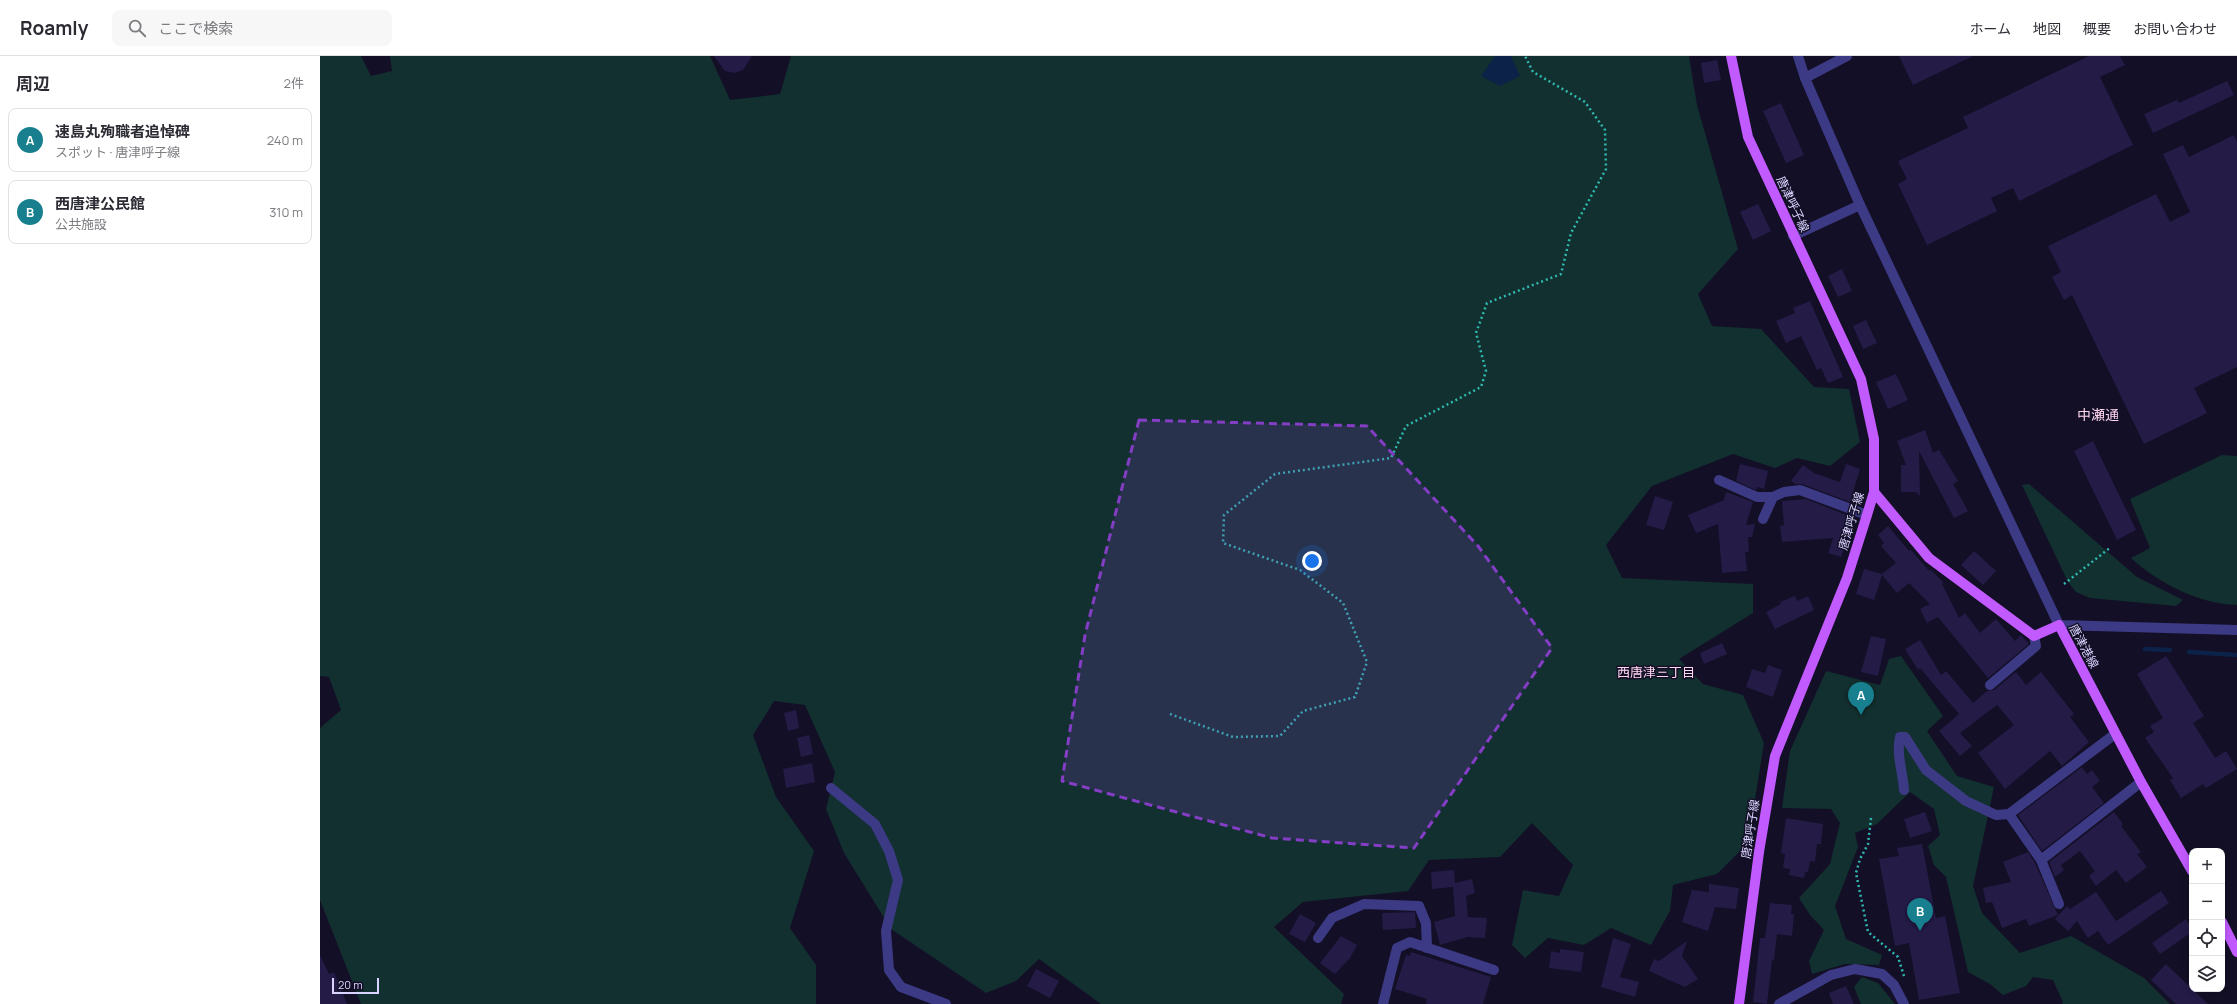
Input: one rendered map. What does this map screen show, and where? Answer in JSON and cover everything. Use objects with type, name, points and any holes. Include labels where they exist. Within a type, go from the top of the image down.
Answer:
[{"type":"main road","name":"唐津呼子線","points":[[1731,56],[1748,137],[1861,380],[1874,439],[1874,492],[1867,515],[1847,578],[1775,756],[1759,852],[1739,1004]]},
{"type":"main road","points":[[1874,492],[1929,558],[2034,636]]},
{"type":"main road","name":"唐津港線","points":[[2034,636],[2059,625],[2115,734],[2189,866]]},
{"type":"main road","points":[[2225,928],[2237,952]]},
{"type":"street","points":[[1798,56],[1805,78],[1860,205],[2059,625],[2237,630]]},
{"type":"street","points":[[1805,78],[1847,56]]},
{"type":"street","points":[[1793,236],[1860,205]]},
{"type":"street","points":[[1719,480],[1757,497],[1773,497],[1784,492],[1800,490],[1867,515]]},
{"type":"street","points":[[1762,518],[1773,497]]},
{"type":"street","points":[[1990,685],[2036,646],[2034,636]]},
{"type":"street","points":[[1904,790],[1903,772],[1898,746],[1900,737],[1905,737],[1926,770],[1966,801],[1996,815],[2009,814],[2115,734]]},
{"type":"street","points":[[2041,860],[2141,782]]},
{"type":"street","points":[[831,788],[875,824],[889,851],[898,880],[886,931],[888,970],[900,987],[946,1004]]},
{"type":"street","points":[[2009,814],[2041,860],[2059,904]]},
{"type":"street","points":[[1318,938],[1332,918],[1364,904],[1419,906],[1426,923],[1427,948]]},
{"type":"street","points":[[1384,1004],[1397,948],[1410,942],[1494,970]]},
{"type":"street","points":[[1779,1004],[1831,975],[1855,969],[1882,974],[1894,985],[1904,1004]]},
{"type":"path","points":[[1170,714],[1233,737],[1280,736],[1303,711],[1355,697],[1367,662],[1343,603],[1300,570],[1223,543],[1224,515],[1275,474],[1391,458],[1406,426],[1481,387],[1486,371],[1476,333],[1487,304],[1561,274],[1570,233],[1606,169],[1604,130],[1585,102],[1533,72],[1525,56]]},
{"type":"path","points":[[2064,584],[2111,546]]},
{"type":"path","points":[[1871,818],[1868,844],[1860,859],[1856,873],[1868,932],[1898,958],[1905,978]]},
{"type":"highlighted area","points":[[1139,420],[1367,426],[1478,546],[1552,648],[1414,848],[1272,838],[1062,781],[1085,635]]},
{"type":"green space","points":[[320,56],[361,56],[371,76],[392,71],[390,56],[710,56],[730,100],[780,94],[791,56],[1689,56],[1697,105],[1738,249],[1698,294],[1712,326],[1761,329],[1814,387],[1849,389],[1860,442],[1830,466],[1797,458],[1775,468],[1733,454],[1652,486],[1606,545],[1622,578],[1753,584],[1753,613],[1679,659],[1703,684],[1743,695],[1764,743],[1748,843],[1717,874],[1673,885],[1670,911],[1651,945],[1611,928],[1584,945],[1548,938],[1525,958],[1512,945],[1523,890],[1559,896],[1573,865],[1532,823],[1500,857],[1429,860],[1408,891],[1303,902],[1274,927],[1344,994],[1341,1004],[1101,1004],[1039,959],[1016,981],[986,993],[891,929],[844,853],[826,809],[835,772],[805,705],[774,701],[753,735],[776,797],[814,851],[790,928],[816,965],[816,1004],[361,1004],[320,900],[320,728],[341,710],[329,677],[320,676]]},
{"type":"green space","points":[[2222,455],[2237,456],[2237,605],[2208,601],[2166,584],[2131,558],[2150,548],[2130,499]]},
{"type":"green space","points":[[2029,484],[2137,577],[2183,600],[2176,606],[2090,598],[2076,592],[2068,582],[2022,485]]},
{"type":"green space","points":[[1901,656],[1943,716],[1927,731],[1957,776],[1994,787],[1973,886],[1982,913],[2020,953],[2071,936],[2144,978],[2170,1004],[2062,1004],[2063,1002],[2053,980],[2033,977],[2026,986],[2003,995],[1990,984],[1968,972],[1946,877],[1934,865],[1928,846],[1940,835],[1934,809],[1910,792],[1877,824],[1855,833],[1858,847],[1835,906],[1846,939],[1882,955],[1879,965],[1845,964],[1812,974],[1809,961],[1824,930],[1810,915],[1799,898],[1830,864],[1840,823],[1831,809],[1782,808],[1790,751],[1826,671],[1880,685],[1889,659]]},
{"type":"green space","points":[[1862,977],[1878,983],[1895,1004],[1861,1004],[1854,987]]},
{"type":"water","points":[[1495,56],[1511,56],[1520,76],[1500,86],[1481,76]]},
{"type":"building","points":[[714,56],[752,56],[743,70],[734,73],[725,71]]},
{"type":"building","points":[[1899,56],[1973,56],[1913,85]]},
{"type":"building","points":[[2089,56],[2120,56],[2125,65],[2100,77],[2133,145],[2019,201],[2013,188],[1991,198],[1997,211],[1927,245],[1898,184],[1907,179],[1898,161],[1968,128],[1963,117]]},
{"type":"building","points":[[1717,60],[1721,80],[1704,83],[1701,63]]},
{"type":"building","points":[[2227,81],[2234,95],[2153,133],[2144,114],[2177,100],[2179,103]]},
{"type":"building","points":[[1781,103],[1804,155],[1786,163],[1763,111]]},
{"type":"building","points":[[2234,135],[2237,142],[2237,367],[2194,388],[2207,413],[2144,444],[2072,295],[2064,300],[2052,277],[2061,272],[2048,246],[2156,194],[2170,222],[2190,212],[2163,154],[2183,145],[2189,157]]},
{"type":"building","points":[[1758,204],[1771,231],[1753,240],[1740,212]]},
{"type":"building","points":[[1842,269],[1852,291],[1838,297],[1828,276]]},
{"type":"building","points":[[1810,301],[1843,377],[1828,383],[1821,368],[1817,370],[1801,336],[1786,343],[1776,321],[1795,313],[1793,308]]},
{"type":"building","points":[[1866,320],[1877,343],[1863,349],[1853,326]]},
{"type":"building","points":[[1896,374],[1908,400],[1888,409],[1876,382]]},
{"type":"building","points":[[1925,430],[1933,453],[1939,450],[1958,481],[1953,484],[1968,511],[1954,518],[1919,451],[1920,496],[1916,492],[1901,492],[1901,465],[1906,465],[1897,441]]},
{"type":"building","points":[[2093,441],[2136,530],[2117,540],[2074,451]]},
{"type":"building","points":[[1740,464],[1768,471],[1764,489],[1757,487],[1756,490],[1736,481]]},
{"type":"building","points":[[1846,464],[1860,469],[1850,502],[1802,484],[1795,484],[1791,481],[1803,465],[1814,473],[1840,482]]},
{"type":"building","points":[[1726,492],[1753,502],[1746,525],[1755,524],[1752,537],[1748,537],[1749,552],[1745,552],[1747,571],[1722,573],[1718,524],[1696,533],[1688,515],[1724,500]]},
{"type":"building","points":[[1655,496],[1673,502],[1664,530],[1646,525]]},
{"type":"building","points":[[1806,499],[1854,518],[1841,557],[1828,553],[1833,538],[1782,542],[1780,526],[1784,525],[1782,501]]},
{"type":"building","points":[[1888,526],[1909,551],[1911,550],[1929,571],[1930,569],[1944,583],[1942,584],[1959,618],[1965,613],[1980,633],[1996,619],[2015,641],[2021,635],[2029,644],[1988,678],[1938,617],[1927,623],[1920,609],[1930,604],[1909,583],[1897,593],[1882,575],[1874,600],[1856,594],[1864,569],[1882,574],[1896,563],[1881,546],[1884,543],[1878,535]]},
{"type":"building","points":[[1974,551],[1996,571],[1983,585],[1961,565]]},
{"type":"building","points":[[1795,596],[1797,601],[1808,596],[1814,610],[1775,629],[1766,612],[1781,604],[1780,602]]},
{"type":"building","points":[[1871,636],[1886,639],[1878,676],[1861,672]]},
{"type":"building","points":[[1920,640],[1941,675],[1946,671],[1973,703],[1987,691],[1994,690],[2016,672],[2026,685],[2041,672],[2074,714],[2070,717],[2089,742],[2062,766],[2050,751],[2005,789],[1978,753],[2014,725],[1997,705],[1960,733],[1972,746],[1960,756],[1939,731],[1959,714],[1920,668],[1918,670],[1905,649]]},
{"type":"building","points":[[1722,643],[1727,654],[1704,664],[1700,653]]},
{"type":"building","points":[[2166,656],[2204,716],[2193,723],[2215,758],[2226,751],[2237,769],[2206,788],[2203,784],[2181,798],[2170,780],[2173,778],[2145,738],[2154,732],[2150,726],[2163,718],[2137,674]]},
{"type":"building","points":[[1768,665],[1782,670],[1773,697],[1746,687],[1752,669],[1765,673]]},
{"type":"building","points":[[796,710],[799,728],[788,731],[784,713]]},
{"type":"building","points":[[809,735],[813,754],[801,757],[797,738]]},
{"type":"building","points":[[812,763],[815,782],[786,788],[783,769]]},
{"type":"building","points":[[2082,767],[2087,774],[2092,770],[2100,781],[2092,787],[2104,803],[2042,851],[2018,815]]},
{"type":"building","points":[[1925,812],[1932,831],[1910,838],[1904,819]]},
{"type":"building","points":[[2114,812],[2123,824],[2121,826],[2141,852],[2137,854],[2147,867],[2126,883],[2116,870],[2096,886],[2089,876],[2095,871],[2080,851],[2061,865],[2064,870],[2055,877],[2049,862]]},
{"type":"building","points":[[1786,818],[1823,824],[1821,844],[1817,844],[1815,862],[1810,861],[1808,872],[1805,872],[1804,878],[1789,875],[1790,869],[1783,868],[1785,854],[1781,853]]},
{"type":"building","points":[[1922,844],[1936,918],[1945,916],[1960,993],[1919,1000],[1909,943],[1895,946],[1879,859],[1899,856],[1897,848]]},
{"type":"building","points":[[2028,852],[2035,863],[2058,915],[2029,926],[2026,919],[2002,928],[1992,902],[1986,903],[1983,888],[2011,882],[2003,862]]},
{"type":"building","points":[[1454,870],[1455,883],[1472,879],[1475,893],[1466,896],[1468,917],[1487,918],[1485,938],[1468,937],[1440,945],[1434,922],[1455,916],[1453,887],[1432,889],[1431,872]]},
{"type":"building","points":[[1709,884],[1739,888],[1736,909],[1715,907],[1708,931],[1682,922],[1692,890],[1709,892]]},
{"type":"building","points":[[2161,891],[2169,903],[2108,945],[2098,931],[2088,938],[2077,921],[2068,931],[2055,919],[2067,906],[2070,909],[2096,892],[2116,921]]},
{"type":"building","points":[[1770,903],[1792,905],[1791,914],[1794,914],[1792,936],[1777,934],[1774,960],[1772,960],[1767,1004],[1753,1002],[1760,938],[1765,938]]},
{"type":"building","points":[[1415,912],[1416,928],[1383,930],[1382,913]]},
{"type":"building","points":[[1300,914],[1316,923],[1305,942],[1289,934]]},
{"type":"building","points":[[2186,919],[2189,924],[2189,934],[2160,954],[2152,943]]},
{"type":"building","points":[[1341,936],[1357,945],[1350,958],[1335,974],[1320,963]]},
{"type":"building","points":[[1613,938],[1631,944],[1620,977],[1639,982],[1635,997],[1601,987]]},
{"type":"building","points":[[1687,941],[1682,956],[1698,979],[1685,987],[1649,971],[1654,959],[1659,961]]},
{"type":"building","points":[[1560,949],[1584,952],[1581,972],[1549,968],[1551,951],[1560,953]]},
{"type":"building","points":[[1411,952],[1491,977],[1483,1004],[1426,1004],[1427,999],[1395,989],[1406,955],[1410,956]]},
{"type":"building","points":[[320,955],[329,974],[334,972],[347,1004],[320,1004]]},
{"type":"building","points":[[2166,964],[2189,986],[2189,992],[2195,992],[2208,1004],[2176,1004],[2151,980]]},
{"type":"building","points":[[1036,969],[1059,981],[1050,998],[1027,986]]},
{"type":"building","points":[[1846,986],[1854,1004],[1833,1004],[1829,993]]},
{"type":"waterway","points":[[2145,649],[2170,650]]},
{"type":"waterway","points":[[2189,652],[2237,655]]},
{"type":"place","name":"速島丸殉職者追悼碑","points":[[1861,715]]},
{"type":"place","name":"西唐津公民館","points":[[1920,931]]},
{"type":"district","name":"中瀬通","points":[[2098,414]]},
{"type":"district","name":"西唐津三丁目","points":[[1656,672]]}]
